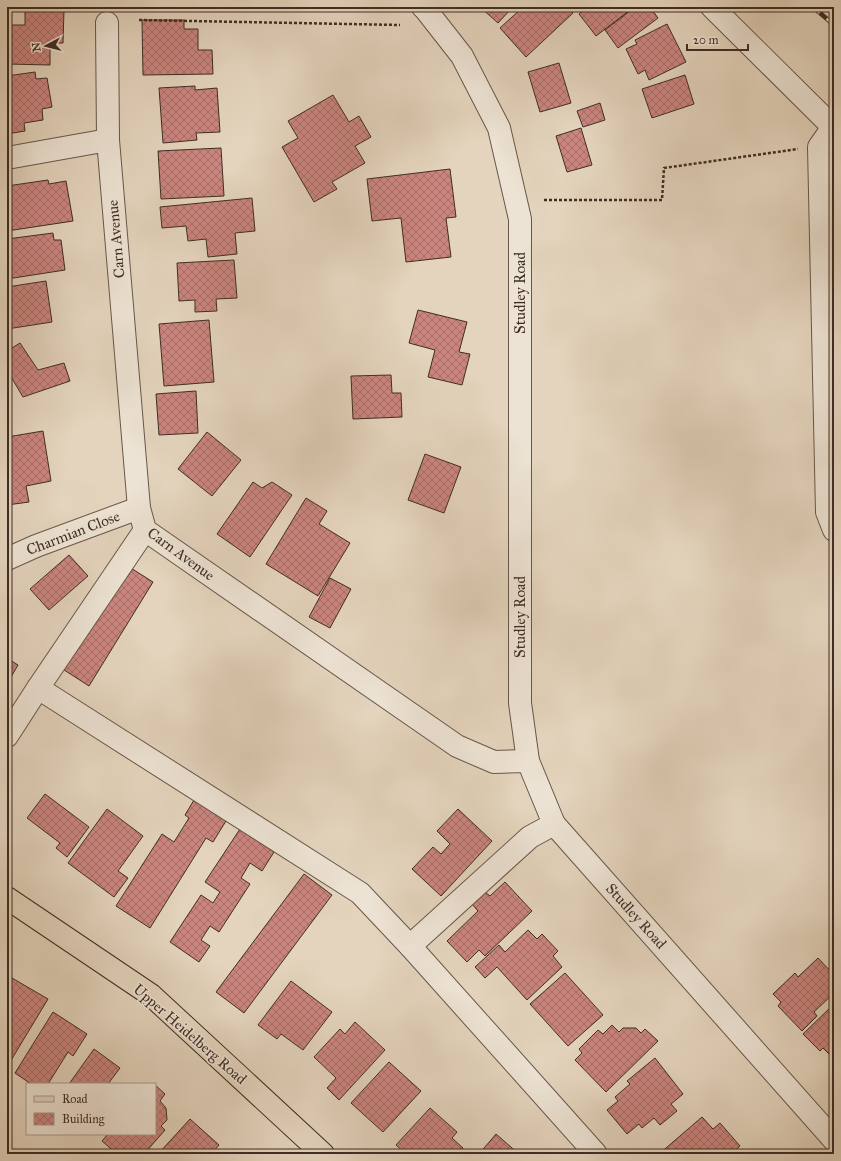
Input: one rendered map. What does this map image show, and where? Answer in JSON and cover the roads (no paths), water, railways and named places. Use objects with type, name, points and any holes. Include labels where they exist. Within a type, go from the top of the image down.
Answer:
[{"type":"main road","name":"Upper Heidelberg Road","points":[[7,898],[151,996],[323,1154]]},
{"type":"street","name":"Studley Road","points":[[423,7],[462,56],[499,128],[520,219],[520,702],[528,762],[554,824],[834,1140]]},
{"type":"street","points":[[712,7],[833,128],[819,147],[827,512],[834,530]]},
{"type":"street","name":"Carn Avenue","points":[[107,23],[108,140],[139,508],[145,530],[457,746],[494,762],[528,762]]},
{"type":"street","points":[[7,158],[108,140]]},
{"type":"street","name":"Charmian Close","points":[[7,559],[36,546],[139,508]]},
{"type":"street","points":[[7,736],[145,530]]},
{"type":"street","points":[[38,688],[360,893],[410,946],[596,1154]]},
{"type":"street","points":[[410,946],[530,837],[554,824]]},
{"type":"railway","points":[[813,7],[834,25]]},
{"type":"railway","points":[[830,7],[834,11]]}]
